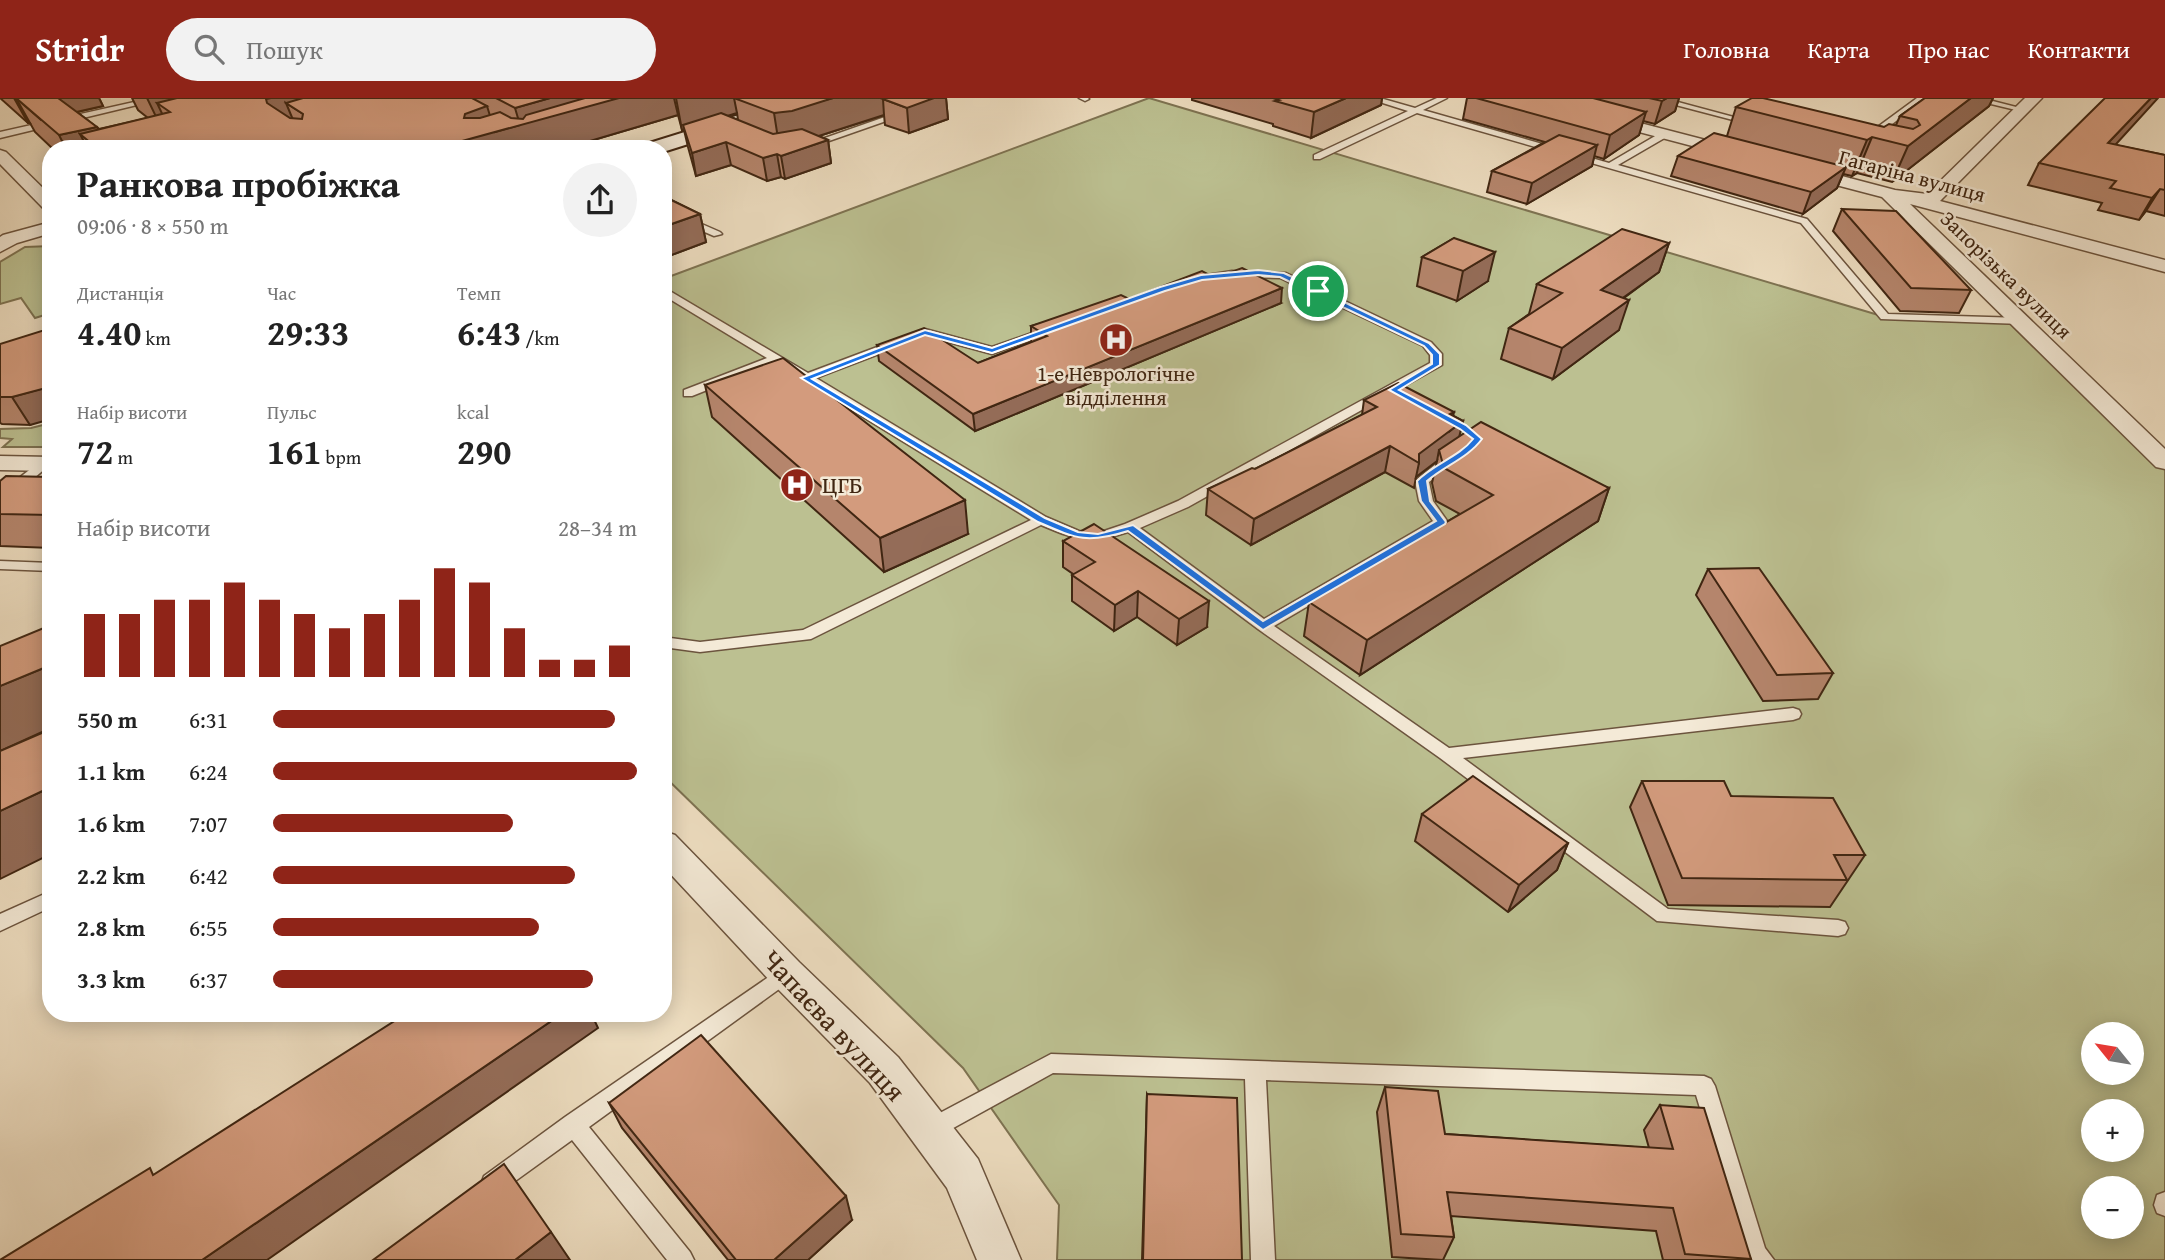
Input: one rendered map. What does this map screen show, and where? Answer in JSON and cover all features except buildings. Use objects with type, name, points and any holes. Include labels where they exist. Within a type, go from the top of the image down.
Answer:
[{"type":"street","points":[[672,142],[814,98]]},
{"type":"street","points":[[1537,99],[1757,158]]},
{"type":"street","name":"Запорізька вулиця","points":[[1889,194],[1931,200],[2027,104]]},
{"type":"street","points":[[0,155],[42,197]]},
{"type":"street","name":"Гагаріна вулиця","points":[[1784,165],[2165,267]]},
{"type":"street","name":"Запорізька вулиця","points":[[1889,194],[2165,463]]},
{"type":"street","points":[[0,246],[10,239],[42,230]]},
{"type":"street","points":[[0,463],[42,464]]},
{"type":"street","name":"Чапаєва вулиця","points":[[672,853],[786,973],[884,1069],[963,1174],[999,1260]]},
{"type":"lane","points":[[112,98],[124,107]]},
{"type":"lane","points":[[0,135],[162,98]]},
{"type":"lane","points":[[1371,98],[1804,221],[1885,317],[2022,321]]},
{"type":"lane","points":[[1317,157],[1443,98]]},
{"type":"lane","points":[[1653,98],[1760,125]]},
{"type":"lane","points":[[1854,149],[1922,98]]},
{"type":"lane","points":[[1970,98],[2027,104]]},
{"type":"lane","points":[[799,148],[918,109]]},
{"type":"lane","points":[[68,120],[77,127]]},
{"type":"lane","points":[[718,128],[741,135]]},
{"type":"lane","points":[[1610,166],[1665,134]]},
{"type":"lane","points":[[672,214],[718,234]]},
{"type":"lane","points":[[672,296],[1041,520],[1076,535],[1099,537],[1183,504],[1399,393],[1436,365],[1436,354],[1427,344],[1282,275],[1232,274],[1175,285]]},
{"type":"lane","points":[[805,378],[925,332],[992,351],[1058,327]]},
{"type":"lane","points":[[688,393],[774,359]]},
{"type":"lane","points":[[1263,626],[1441,522],[1426,501],[1422,481],[1459,455]]},
{"type":"lane","points":[[0,500],[42,468]]},
{"type":"lane","points":[[672,643],[700,647],[806,635],[1041,520]]},
{"type":"lane","points":[[1130,527],[1263,626],[1446,754],[1664,916],[1838,929]]},
{"type":"lane","points":[[0,565],[42,567]]},
{"type":"lane","points":[[1446,754],[1793,714]]},
{"type":"lane","points":[[0,923],[42,902]]},
{"type":"lane","points":[[476,1196],[786,973]]},
{"type":"lane","points":[[929,1130],[1051,1062],[1704,1086],[1756,1255],[1762,1260]]},
{"type":"lane","points":[[1255,1070],[1264,1260]]},
{"type":"lane","points":[[573,1124],[682,1260]]},
{"type":"green space","points":[[1149,98],[1885,317],[2022,321],[2165,462],[2165,1260],[1057,1260],[1059,1205],[963,1068],[672,784],[672,276]]},
{"type":"green space","points":[[42,246],[42,316],[35,318],[21,298],[0,304],[0,262],[25,247]]},
{"type":"green space","points":[[42,425],[42,447],[3,447],[12,439],[0,438],[0,429]]},
{"type":"place","name":"1-е Неврологічне відділення","points":[[1116,340]]},
{"type":"place","name":"ЦГБ","points":[[797,485]]},
{"type":"route","points":[[1258,272],[1282,275],[1318,291],[1427,344],[1436,354],[1436,365],[1393,390],[1463,427],[1478,439],[1471,448],[1436,468],[1422,481],[1426,501],[1441,522],[1263,626],[1130,527],[1099,537],[1076,535],[1041,520],[805,378],[925,332],[992,351],[1162,289],[1201,278],[1258,272]]}]
